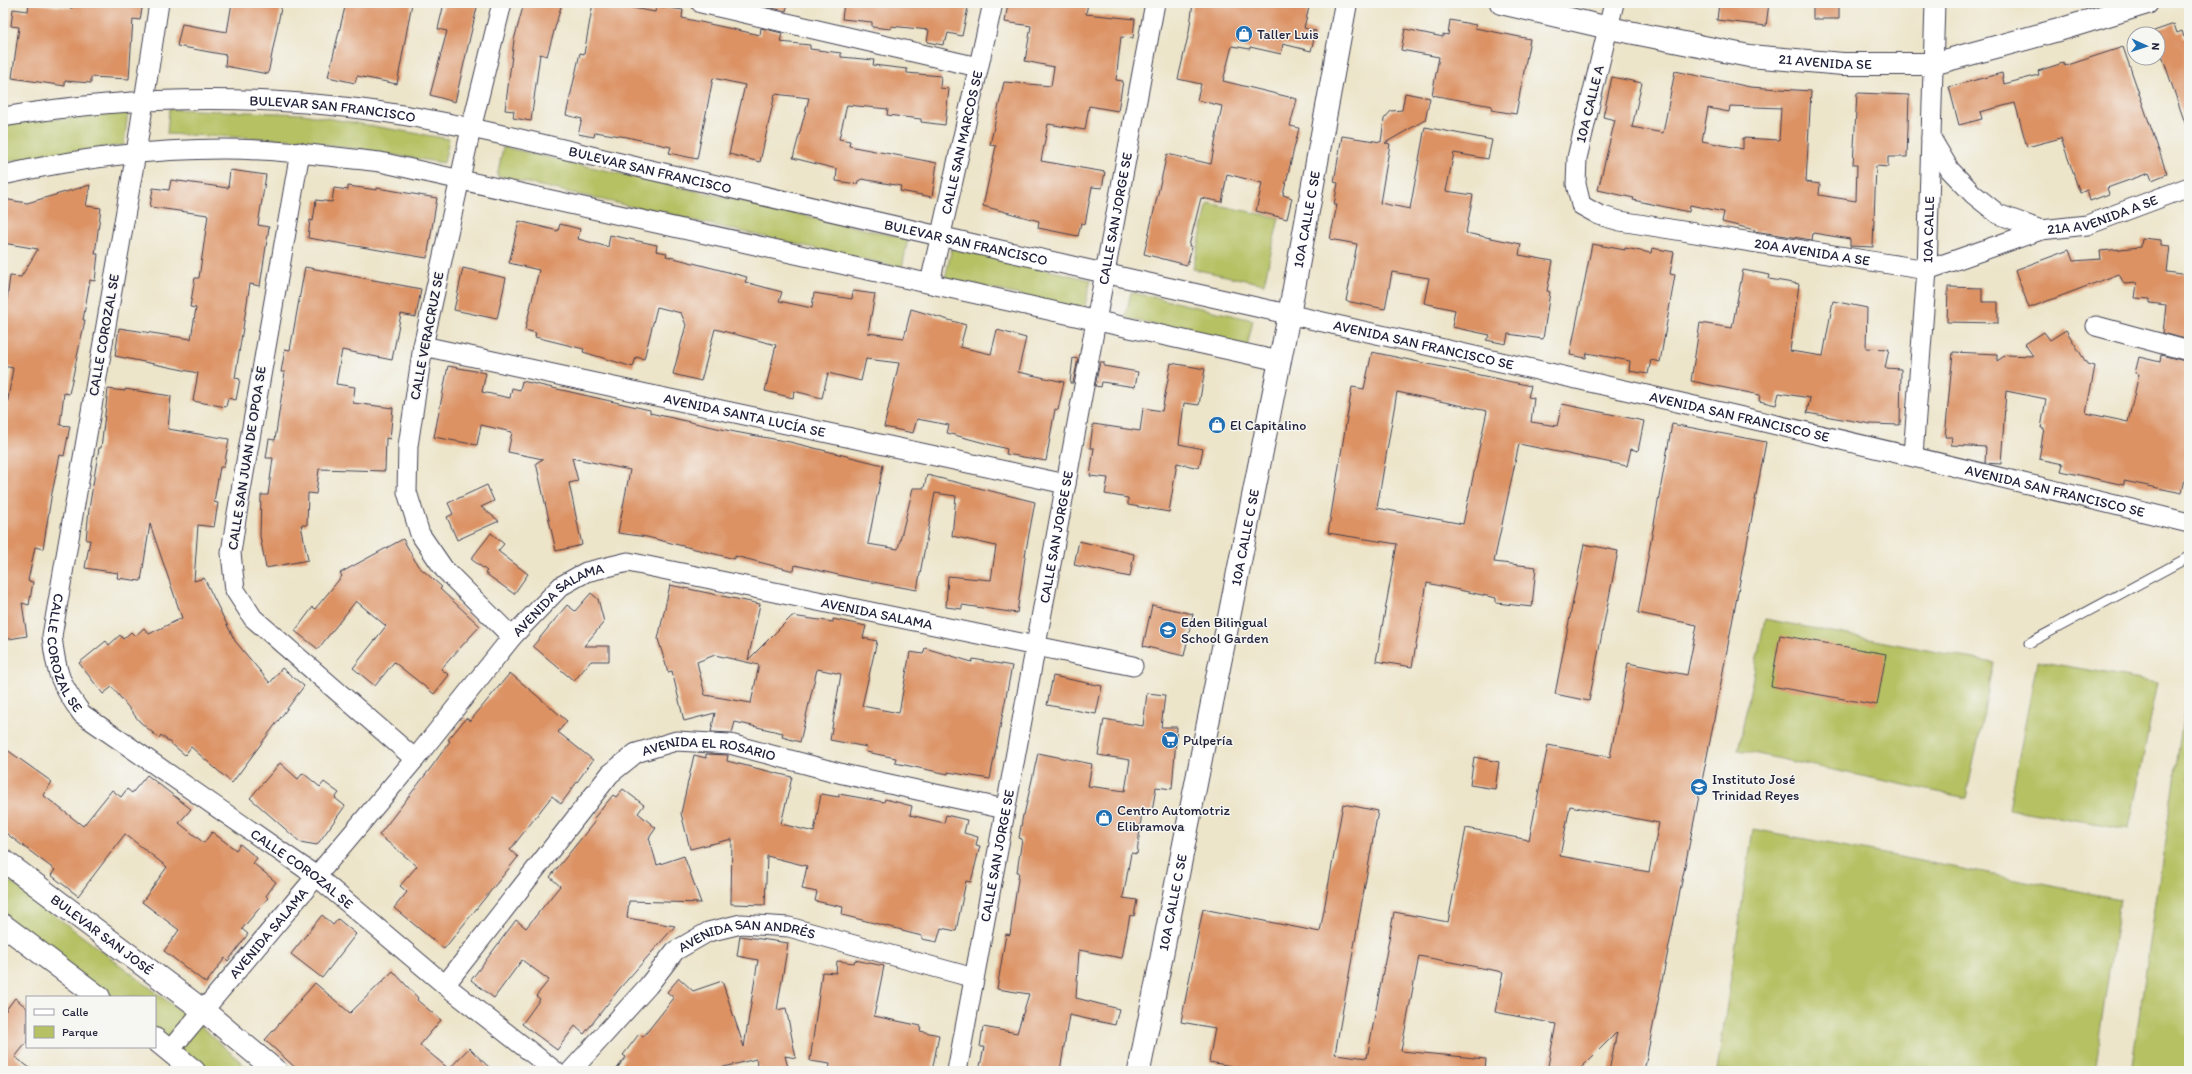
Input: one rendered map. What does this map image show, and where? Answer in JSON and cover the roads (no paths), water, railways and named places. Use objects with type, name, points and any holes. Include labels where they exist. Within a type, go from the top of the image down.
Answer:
[{"type":"street","name":"CALLE COROZAL SE","points":[[159,3],[136,153],[52,636],[56,669],[67,694],[82,714],[316,876],[445,985],[556,1071]]},
{"type":"street","name":"CALLE VERACRUZ SE","points":[[502,3],[470,129],[423,346],[408,446],[406,492],[420,534],[444,568],[512,637]]},
{"type":"street","points":[[701,3],[978,67]]},
{"type":"street","name":"CALLE SAN MARCOS SE","points":[[930,283],[993,3]]},
{"type":"street","name":"CALLE SAN JORGE SE","points":[[957,1071],[1156,3]]},
{"type":"street","name":"10A CALLE C SE","points":[[1139,1071],[1289,315],[1346,3]]},
{"type":"street","name":"21 AVENIDA SE","points":[[1501,3],[1540,8],[1609,28],[1749,56],[1843,64],[1933,64],[2062,29],[2147,3]]},
{"type":"street","name":"10A CALLE A","points":[[1581,205],[1576,184],[1577,158],[1614,3]]},
{"type":"street","name":"10A CALLE","points":[[1913,455],[1927,270],[1936,3]]},
{"type":"street","name":"BULEVAR SAN FRANCISCO","points":[[3,117],[50,109],[143,100],[262,100],[364,109],[470,129],[940,237],[1289,315]]},
{"type":"street","name":"21A AVENIDA A SE","points":[[1931,138],[1950,170],[1973,194],[1998,214],[2041,230],[2087,224],[2189,187]]},
{"type":"street","points":[[3,175],[48,165],[136,153],[223,149],[300,152],[380,162],[1279,361]]},
{"type":"street","name":"CALLE SAN JUAN DE OPOA SE","points":[[300,152],[236,519],[231,553],[235,590],[252,618],[415,759]]},
{"type":"street","name":"20A AVENIDA A SE","points":[[1581,205],[1599,215],[1620,221],[1927,270],[2041,230]]},
{"type":"street","name":"AVENIDA SAN FRANCISCO SE","points":[[1289,315],[1913,455],[2189,523]]},
{"type":"street","points":[[2096,326],[2189,351]]},
{"type":"street","name":"AVENIDA SANTA LUCÍA SE","points":[[423,346],[1066,484]]},
{"type":"street","name":"AVENIDA SALAMA","points":[[162,1045],[204,1011],[415,759],[512,637],[561,586],[586,572],[628,562],[1133,666]]},
{"type":"street","name":"AVENIDA EL ROSARIO","points":[[445,985],[610,774],[636,753],[676,741],[730,744],[844,774],[1005,809]]},
{"type":"street","name":"BULEVAR SAN JOSÉ","points":[[3,860],[204,1011],[276,1071]]},
{"type":"street","name":"AVENIDA SAN ANDRÉS","points":[[571,1071],[648,986],[675,951],[708,932],[741,924],[789,927],[974,978]]},
{"type":"street","points":[[3,925],[98,996]]},
{"type":"street","points":[[162,1045],[194,1071]]},
{"type":"lane","points":[[2029,643],[2189,557]]},
{"type":"place","name":"Taller Luis","points":[[1244,34]]},
{"type":"place","name":"El Capitalino","points":[[1217,425]]},
{"type":"place","name":"Eden Bilingual School Garden","points":[[1168,630]]},
{"type":"place","name":"Pulpería","points":[[1170,740]]},
{"type":"place","name":"Instituto José Trinidad Reyes","points":[[1699,787]]},
{"type":"place","name":"Centro Automotriz Elibramova","points":[[1104,818]]}]
